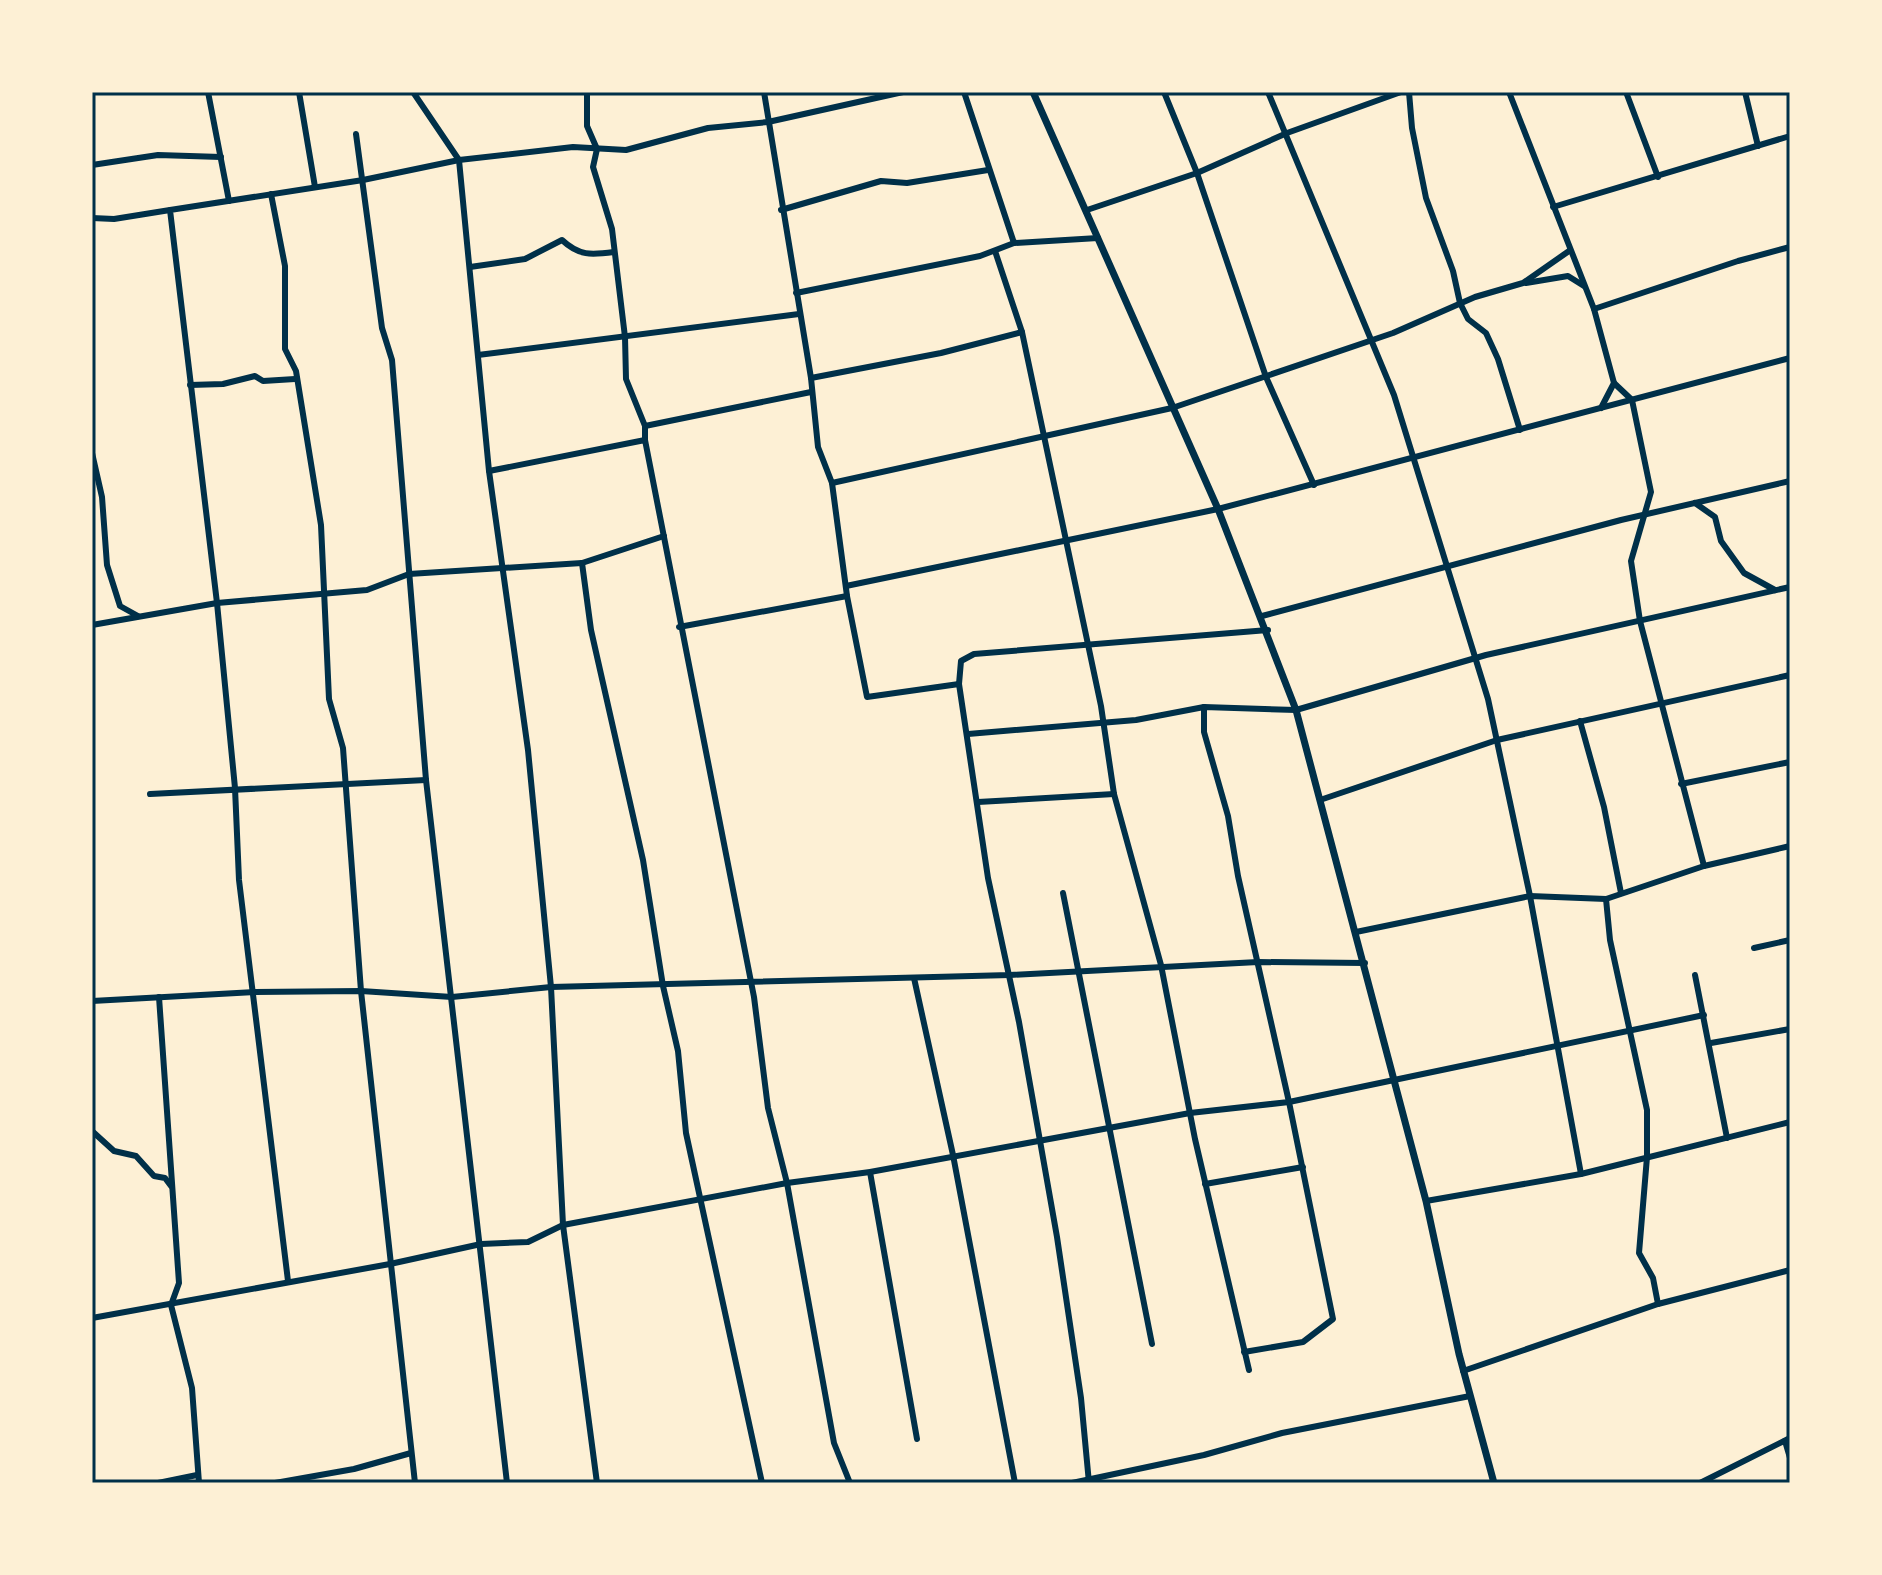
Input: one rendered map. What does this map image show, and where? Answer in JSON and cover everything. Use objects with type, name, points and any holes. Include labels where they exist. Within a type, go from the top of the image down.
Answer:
[{"type":"street","points":[[208,92],[229,201]]},
{"type":"street","points":[[299,92],[315,187]]},
{"type":"street","points":[[413,92],[459,160],[489,471],[528,750],[551,987],[563,1225],[597,1483]]},
{"type":"street","points":[[587,92],[587,126],[597,149],[593,167],[612,229],[625,337],[626,379],[645,426],[679,627],[751,982],[768,1108],[787,1183],[834,1443],[850,1483]]},
{"type":"street","points":[[764,92],[811,378],[818,447],[832,483],[847,596],[867,697],[959,684]]},
{"type":"street","points":[[92,218],[114,219],[363,180],[459,160],[573,147],[626,150],[708,128],[768,122],[903,92]]},
{"type":"street","points":[[964,92],[1014,243]]},
{"type":"street","points":[[1033,92],[1218,509],[1268,630],[1296,710],[1426,1201],[1463,1371],[1494,1483]]},
{"type":"street","points":[[1164,92],[1197,173],[1266,377],[1314,485]]},
{"type":"street","points":[[1268,92],[1372,339],[1416,459],[1475,658],[1497,740],[1530,896],[1581,1174]]},
{"type":"street","points":[[1087,210],[1197,173],[1287,133],[1401,92]]},
{"type":"street","points":[[1409,92],[1412,128],[1426,198],[1453,271],[1460,303],[1468,319],[1486,333],[1498,359],[1520,430]]},
{"type":"street","points":[[1509,92],[1594,309],[1614,383],[1632,400],[1651,492],[1631,561],[1640,621],[1658,702],[1704,866]]},
{"type":"street","points":[[1626,92],[1658,177]]},
{"type":"street","points":[[1745,92],[1758,146]]},
{"type":"street","points":[[356,134],[382,328],[392,360],[426,780],[507,1483]]},
{"type":"street","points":[[1553,207],[1790,136]]},
{"type":"street","points":[[92,165],[158,155],[221,157]]},
{"type":"street","points":[[781,210],[881,181],[907,183],[988,170]]},
{"type":"street","points":[[271,194],[285,266],[285,349],[295,379],[321,525],[321,594],[329,699],[343,748],[361,991],[415,1483]]},
{"type":"street","points":[[170,210],[217,603],[235,788],[239,880],[288,1281]]},
{"type":"street","points":[[796,293],[995,251],[1014,243],[1098,238]]},
{"type":"street","points":[[470,267],[525,259],[562,240],[573,251],[591,256],[614,252]]},
{"type":"street","points":[[1594,309],[1790,247]]},
{"type":"street","points":[[995,251],[1022,332],[1088,643],[1114,794],[1161,965],[1205,1184],[1249,1370]]},
{"type":"street","points":[[1523,283],[1569,251]]},
{"type":"street","points":[[832,483],[1172,408],[1523,283],[1568,276],[1585,286]]},
{"type":"street","points":[[478,355],[799,314]]},
{"type":"street","points":[[811,378],[941,353],[1022,332]]},
{"type":"street","points":[[846,586],[1218,509],[1790,358]]},
{"type":"street","points":[[190,385],[211,385],[255,376],[263,381],[295,379]]},
{"type":"street","points":[[1601,408],[1614,383]]},
{"type":"street","points":[[645,426],[811,392]]},
{"type":"street","points":[[489,471],[645,440]]},
{"type":"street","points":[[92,455],[102,497],[107,565],[120,606],[138,616]]},
{"type":"street","points":[[1262,616],[1446,565],[1790,481]]},
{"type":"street","points":[[1695,503],[1715,517],[1721,541],[1744,573],[1775,590]]},
{"type":"street","points":[[92,625],[217,603],[367,590],[409,574],[582,563],[664,536]]},
{"type":"street","points":[[582,563],[591,630],[643,860],[663,986],[678,1051],[686,1133],[762,1483]]},
{"type":"street","points":[[968,734],[1136,720],[1204,707],[1296,710],[1475,658],[1790,587]]},
{"type":"street","points":[[679,627],[847,596]]},
{"type":"street","points":[[1089,1480],[1079,1383],[1039,1140],[1010,975],[988,878],[959,684],[961,661],[965,656],[1088,643],[1268,630]]},
{"type":"street","points":[[1320,800],[1497,740],[1790,675]]},
{"type":"street","points":[[1204,707],[1204,732],[1228,816],[1333,1319],[1303,1342],[1244,1352]]},
{"type":"street","points":[[1580,721],[1604,807],[1621,893]]},
{"type":"street","points":[[1681,784],[1790,762]]},
{"type":"street","points":[[150,794],[346,781],[426,780]]},
{"type":"street","points":[[978,802],[1114,794]]},
{"type":"street","points":[[1356,932],[1530,896],[1606,899],[1704,866],[1790,846]]},
{"type":"street","points":[[1063,893],[1112,1127],[1152,1344]]},
{"type":"street","points":[[1606,899],[1610,940],[1647,1110],[1647,1157],[1639,1253],[1653,1278],[1658,1304]]},
{"type":"street","points":[[1754,948],[1790,940]]},
{"type":"street","points":[[92,1001],[255,992],[361,991],[452,997],[551,987],[1010,975],[1258,962],[1365,963]]},
{"type":"street","points":[[1695,975],[1711,1043],[1727,1138]]},
{"type":"street","points":[[914,978],[953,1155],[1015,1483]]},
{"type":"street","points":[[158,1483],[198,1479],[192,1388],[171,1305],[179,1283],[159,997]]},
{"type":"street","points":[[92,1318],[390,1264],[481,1244],[528,1242],[563,1225],[787,1183],[870,1172],[1190,1113],[1289,1102],[1704,1015]]},
{"type":"street","points":[[1711,1043],[1790,1029]]},
{"type":"street","points":[[1426,1201],[1581,1174],[1790,1122]]},
{"type":"street","points":[[92,1131],[114,1151],[136,1156],[154,1176],[165,1178],[173,1189]]},
{"type":"street","points":[[1205,1184],[1303,1167]]},
{"type":"street","points":[[870,1172],[917,1439]]},
{"type":"street","points":[[1463,1371],[1658,1304],[1790,1270]]},
{"type":"street","points":[[1072,1483],[1204,1455],[1282,1433],[1470,1396]]},
{"type":"street","points":[[1700,1483],[1787,1440],[1790,1458]]},
{"type":"street","points":[[275,1483],[354,1469],[411,1453]]},
{"type":"street","points":[[313,1475],[314,1483]]}]
